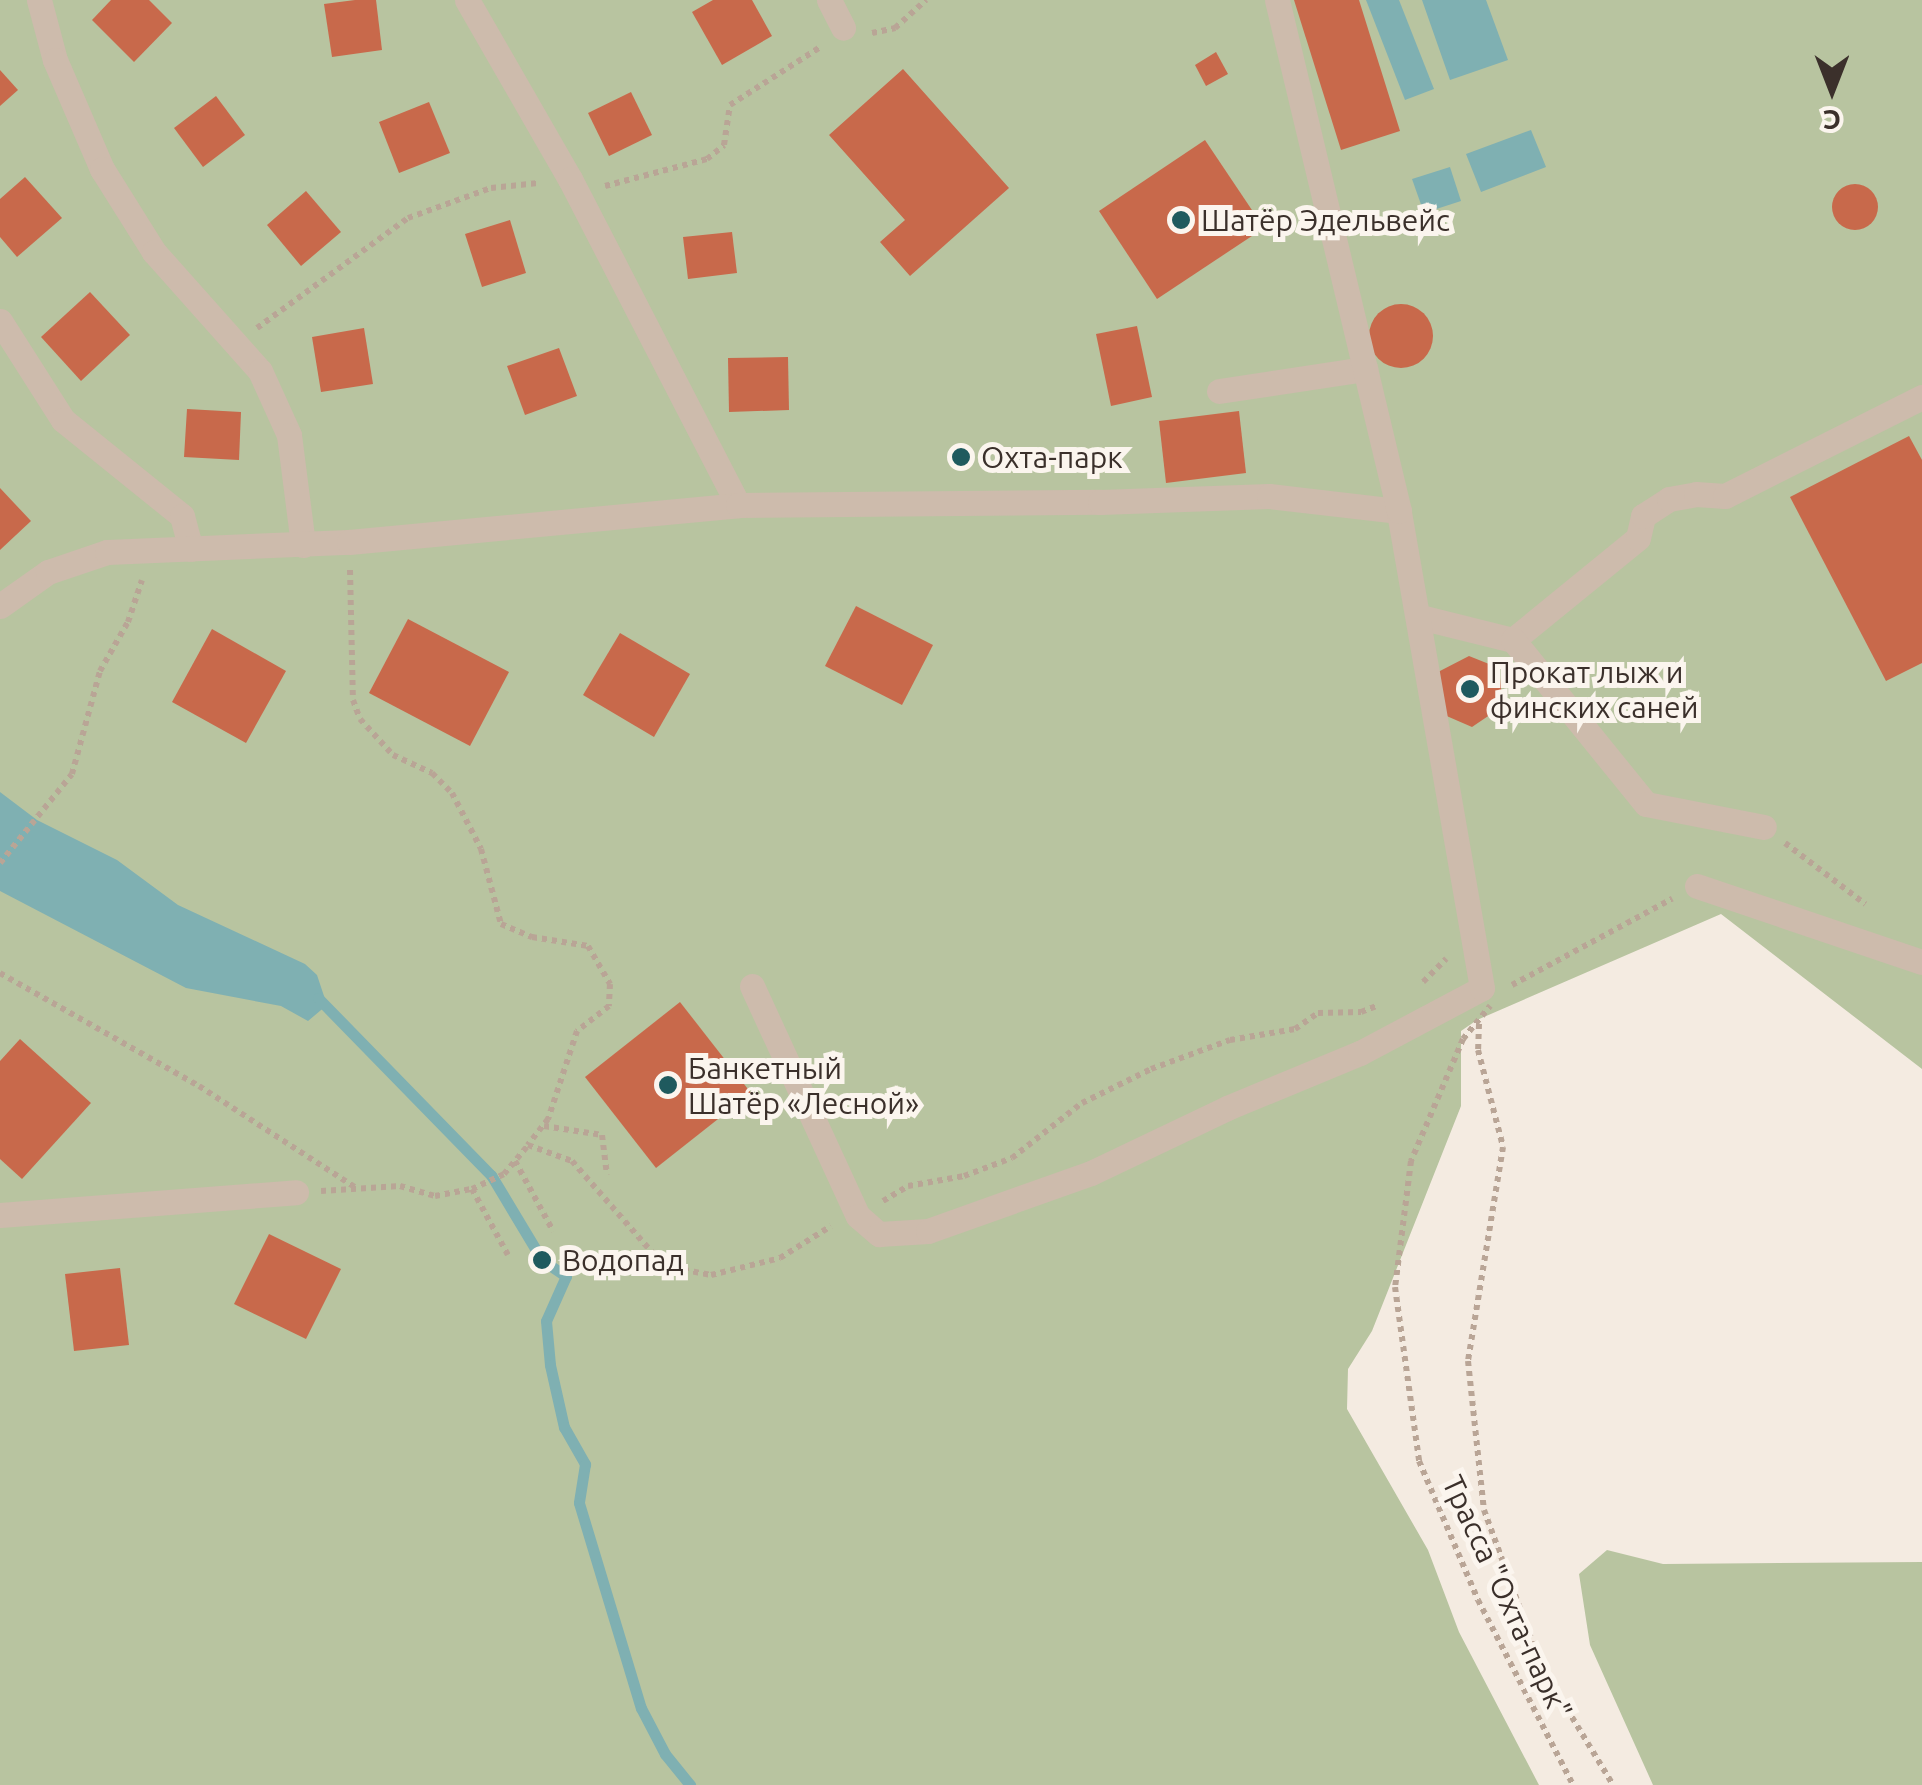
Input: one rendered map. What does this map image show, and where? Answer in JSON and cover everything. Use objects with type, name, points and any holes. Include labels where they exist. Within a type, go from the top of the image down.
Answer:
[{"type":"lane","points":[[39,0],[55,60],[102,169],[154,252],[260,370],[289,435],[303,546]]},
{"type":"lane","points":[[468,0],[570,179],[738,506]]},
{"type":"lane","points":[[829,0],[843,28]]},
{"type":"lane","points":[[752,986],[858,1216],[879,1234],[928,1231],[1091,1173],[1227,1108],[1486,997],[1399,511],[1276,0]]},
{"type":"lane","points":[[0,321],[63,420],[182,516],[191,549]]},
{"type":"lane","points":[[1219,391],[1365,370]]},
{"type":"lane","points":[[1513,640],[1638,538],[1643,516],[1669,499],[1696,494],[1725,496],[1922,396]]},
{"type":"lane","points":[[0,606],[48,572],[107,552],[303,546],[738,506],[1270,496],[1399,511]]},
{"type":"lane","points":[[1420,616],[1513,640],[1646,804],[1766,839]]},
{"type":"lane","points":[[1698,886],[1922,962]]},
{"type":"lane","points":[[0,1215],[296,1192]]},
{"type":"path","points":[[843,28],[875,34],[895,28],[926,0]]},
{"type":"path","points":[[0,974],[200,1086],[357,1189],[400,1186],[435,1196],[475,1189],[504,1174],[516,1161],[543,1126],[577,1031],[609,1006],[610,984],[588,946],[532,937],[501,924],[482,849],[452,793],[432,772],[393,755],[360,718],[353,700],[350,542]]},
{"type":"path","points":[[0,863],[72,774],[100,671],[128,622],[153,550]]},
{"type":"path","points":[[1766,839],[1786,843],[1865,904]]},
{"type":"path","points":[[1766,839],[1786,843]]},
{"type":"path","name":"Трасса \"Охта-парк\"","points":[[1573,1785],[1478,1600],[1419,1461],[1395,1287],[1411,1161],[1463,1038],[1486,997],[1698,886]]},
{"type":"path","points":[[1409,996],[1472,934]]},
{"type":"path","points":[[1486,997],[1478,1050],[1503,1147],[1468,1361],[1484,1510],[1542,1666],[1612,1785]]},
{"type":"path","points":[[528,1146],[572,1161],[664,1266],[712,1276],[780,1258],[824,1229],[858,1216],[908,1186],[964,1176],[1012,1158],[1082,1103],[1151,1069],[1230,1040],[1295,1030],[1318,1013],[1361,1012],[1393,1001]]},
{"type":"path","points":[[543,1126],[602,1135],[606,1174]]},
{"type":"path","points":[[516,1161],[553,1231]]},
{"type":"path","points":[[475,1189],[508,1255]]},
{"type":"green space","name":"Охта-парк","points":[[0,0],[1922,0],[1922,1069],[1721,914],[1477,1020],[1461,1031],[1461,1106],[1372,1331],[1348,1369],[1347,1409],[1428,1550],[1459,1632],[1539,1785],[0,1785]]},
{"type":"green space","points":[[1607,1550],[1663,1564],[1922,1562],[1922,1785],[1653,1785],[1590,1645],[1579,1574]]},
{"type":"water","points":[[1366,0],[1399,0],[1434,89],[1405,100]]},
{"type":"water","points":[[1422,0],[1486,0],[1508,60],[1450,80]]},
{"type":"water","points":[[1531,130],[1546,167],[1481,192],[1466,154]]},
{"type":"water","points":[[1450,167],[1461,201],[1424,213],[1412,179]]},
{"type":"water","points":[[0,792],[37,820],[117,860],[178,905],[305,964],[317,975],[327,1005],[308,1021],[281,1006],[186,988],[0,891]]},
{"type":"building","points":[[111,0],[149,0],[172,23],[134,62],[92,20]]},
{"type":"building","points":[[376,0],[382,50],[332,57],[324,4]]},
{"type":"building","points":[[713,0],[752,0],[772,36],[722,65],[692,12]]},
{"type":"building","points":[[1294,0],[1359,0],[1400,131],[1341,150]]},
{"type":"building","points":[[1216,52],[1228,74],[1206,86],[1195,65]]},
{"type":"building","points":[[903,69],[1009,188],[910,276],[880,242],[905,220],[829,135]]},
{"type":"building","points":[[0,70],[18,90],[0,106]]},
{"type":"building","points":[[631,92],[652,135],[609,156],[588,113]]},
{"type":"building","points":[[216,96],[245,135],[203,167],[174,128]]},
{"type":"building","points":[[429,102],[450,153],[399,173],[379,122]]},
{"type":"building","name":"Шатёр Эдельвейс","points":[[1205,140],[1264,228],[1157,299],[1099,211]]},
{"type":"building","points":[[25,177],[62,218],[17,257],[0,237],[0,199]]},
{"type":"building","points":[[1855,184],[1871,191],[1878,207],[1871,223],[1855,230],[1839,223],[1832,207],[1839,191]]},
{"type":"building","points":[[306,191],[341,232],[301,266],[267,225]]},
{"type":"building","points":[[510,220],[526,273],[482,287],[465,234]]},
{"type":"building","points":[[732,232],[737,273],[688,279],[683,237]]},
{"type":"building","points":[[90,292],[130,335],[81,381],[41,337]]},
{"type":"building","points":[[1401,304],[1424,313],[1433,336],[1424,359],[1401,368],[1378,359],[1369,336],[1378,313]]},
{"type":"building","points":[[1137,326],[1152,397],[1111,406],[1096,334]]},
{"type":"building","points":[[364,328],[373,384],[321,392],[312,337]]},
{"type":"building","points":[[559,348],[577,396],[525,415],[507,366]]},
{"type":"building","points":[[788,357],[789,410],[729,412],[728,358]]},
{"type":"building","points":[[187,409],[241,412],[239,460],[184,457]]},
{"type":"building","points":[[1239,411],[1246,473],[1166,483],[1159,421]]},
{"type":"building","points":[[1909,436],[1922,460],[1922,663],[1886,681],[1790,497]]},
{"type":"building","points":[[0,488],[31,521],[0,550]]},
{"type":"building","points":[[856,606],[933,645],[902,705],[825,666]]},
{"type":"building","points":[[408,619],[509,672],[470,746],[369,693]]},
{"type":"building","points":[[212,629],[286,671],[246,743],[172,702]]},
{"type":"building","points":[[620,633],[690,674],[654,737],[583,695]]},
{"type":"building","name":"Прокат лыж и финских саней","points":[[1469,656],[1499,668],[1503,706],[1472,727],[1442,714],[1438,672]]},
{"type":"building","name":"Банкетный Шатёр «Лесной»","points":[[680,1002],[751,1093],[656,1168],[585,1077]]},
{"type":"building","points":[[20,1039],[91,1103],[22,1179],[0,1159],[0,1061]]},
{"type":"building","points":[[269,1234],[341,1269],[306,1339],[234,1304]]},
{"type":"building","points":[[120,1268],[129,1345],[74,1351],[65,1274]]},
{"type":"waterway","points":[[318,998],[491,1175],[542,1260],[566,1276],[546,1321],[550,1365],[564,1427],[585,1464],[579,1503],[641,1708],[665,1754],[690,1785]]},
{"type":"place","name":"Шатёр Эдельвейс","points":[[1181,220]]},
{"type":"place","name":"Охта-парк","points":[[961,457]]},
{"type":"place","name":"Прокат лыж и финских саней","points":[[1470,689]]},
{"type":"place","name":"Банкетный Шатёр «Лесной»","points":[[668,1085]]},
{"type":"place","name":"Водопад","points":[[542,1260]]}]
